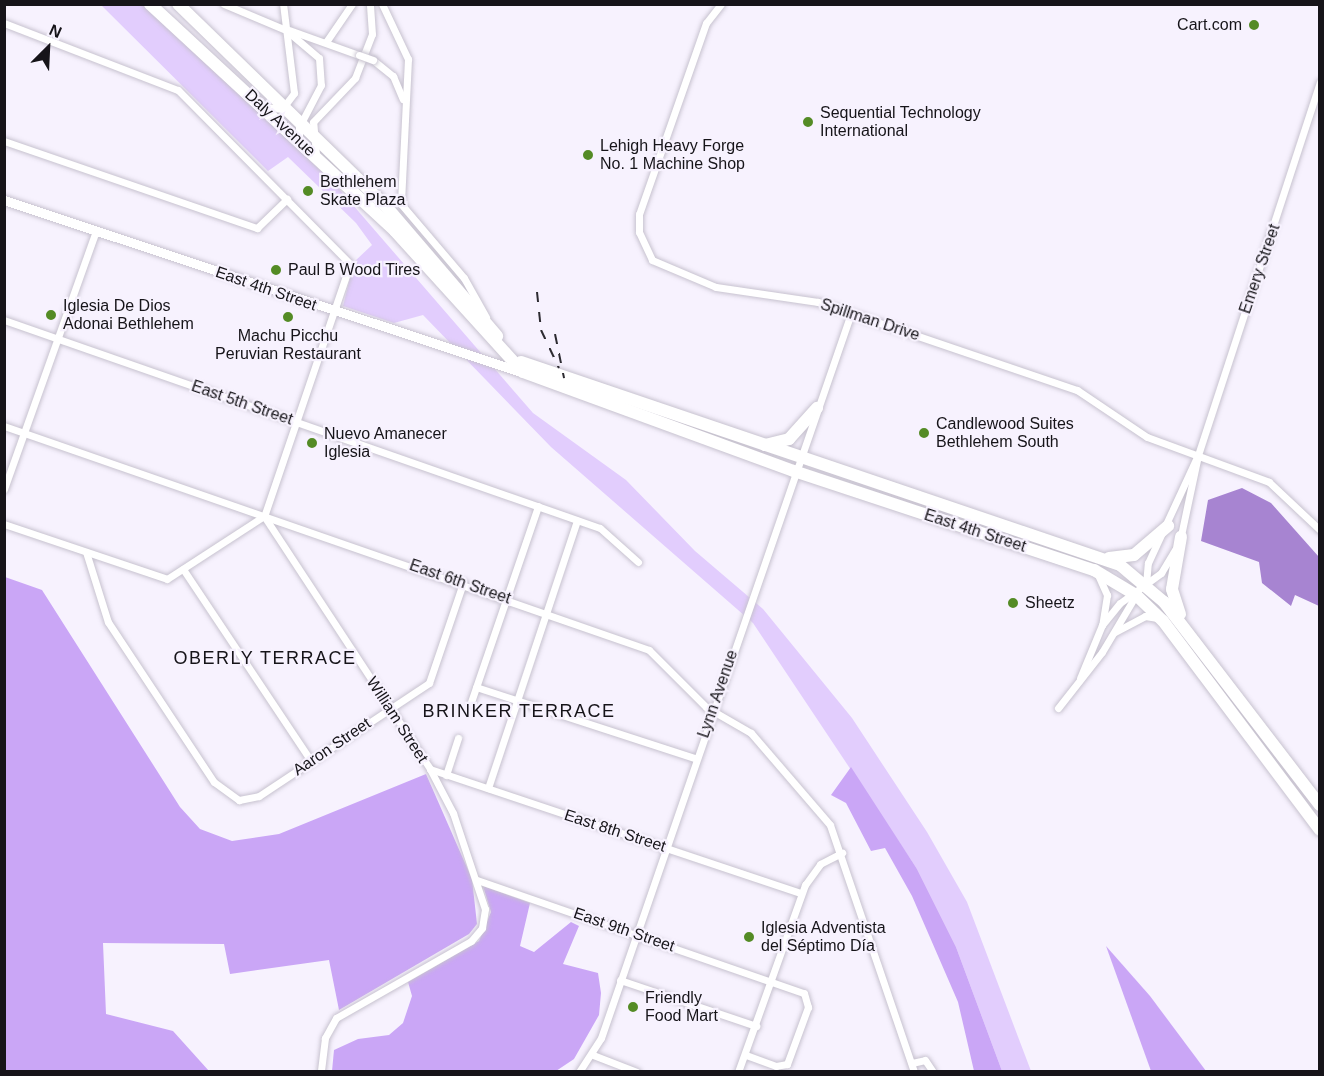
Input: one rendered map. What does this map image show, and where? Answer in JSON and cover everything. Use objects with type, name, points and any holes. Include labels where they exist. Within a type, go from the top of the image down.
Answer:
[{"type":"highway","name":"Daly Avenue","points":[[150,4],[263,106],[395,231],[506,359],[535,373]]},
{"type":"highway","name":"Daly Avenue","points":[[178,4],[311,132],[423,246],[517,359],[535,373]]},
{"type":"highway","name":"East 4th Street","points":[[535,373],[556,376],[584,398],[796,466],[1106,558],[1146,584],[1190,634],[1320,806]]},
{"type":"highway","name":"East 4th Street","points":[[535,373],[569,387],[751,444],[796,466],[1094,570],[1136,595],[1163,621],[1320,830]]},
{"type":"highway","points":[[751,444],[782,443],[817,408]]},
{"type":"highway","points":[[1106,558],[1134,555],[1168,526]]},
{"type":"highway","points":[[1181,537],[1172,589],[1190,634]]},
{"type":"main road","name":"East 4th Street","points":[[4,201],[442,349],[492,365],[535,373]]},
{"type":"street","points":[[224,4],[286,30],[373,60],[398,84],[404,111]]},
{"type":"street","points":[[263,106],[284,107],[294,90],[283,4]]},
{"type":"street","points":[[326,42],[352,4]]},
{"type":"street","points":[[318,159],[311,132],[318,114],[355,78],[372,34],[370,4]]},
{"type":"street","points":[[382,4],[408,59],[398,184],[402,209],[464,278],[496,334]]},
{"type":"street","name":"Spillman Drive","points":[[721,4],[706,23],[639,214],[639,232],[652,260],[700,282],[851,313],[1077,390],[1147,437],[1269,482],[1320,530]]},
{"type":"street","points":[[4,23],[189,99],[350,264],[264,516],[167,579],[4,524]]},
{"type":"street","points":[[286,30],[311,46],[322,71],[319,93],[301,123],[299,142]]},
{"type":"street","name":"Emery Street","points":[[1058,708],[1115,632],[1136,595],[1161,573],[1181,537],[1198,455],[1320,82]]},
{"type":"street","points":[[4,141],[257,228],[287,199]]},
{"type":"street","points":[[4,489],[96,231]]},
{"type":"street","name":"Lynn Avenue","points":[[579,1071],[592,1055],[620,980],[711,711],[851,313]]},
{"type":"street","name":"East 5th Street","points":[[4,320],[577,520],[610,534],[638,562]]},
{"type":"street","name":"East 6th Street","points":[[4,426],[642,646],[711,711],[751,733],[824,816],[841,851],[914,1071]]},
{"type":"street","name":"Emery Street","points":[[1146,584],[1148,563],[1168,526],[1187,470],[1198,455]]},
{"type":"street","points":[[471,702],[538,506]]},
{"type":"street","name":"William Street","points":[[264,516],[430,769],[453,813],[477,880],[485,916],[477,937],[336,1018],[326,1038],[321,1071]]},
{"type":"street","points":[[488,788],[577,520]]},
{"type":"street","name":"Aaron Street","points":[[86,552],[108,622],[214,782],[234,800],[259,796],[429,683],[463,583]]},
{"type":"street","points":[[183,568],[311,761]]},
{"type":"street","points":[[1094,570],[1107,595],[1102,625]]},
{"type":"street","name":"Emery Street","points":[[1080,678],[1102,625],[1120,603],[1136,595]]},
{"type":"street","points":[[1115,632],[1144,616],[1163,621]]},
{"type":"street","points":[[476,687],[695,758]]},
{"type":"street","points":[[446,775],[458,738]]},
{"type":"street","name":"East 8th Street","points":[[430,769],[801,893]]},
{"type":"street","points":[[738,1071],[746,1055],[801,893],[820,864],[841,851]]},
{"type":"street","name":"East 9th Street","points":[[477,880],[804,993],[808,1007],[787,1064],[776,1066],[746,1055]]},
{"type":"street","points":[[620,980],[756,1026]]},
{"type":"street","points":[[592,1055],[637,1071]]},
{"type":"street","points":[[912,1063],[925,1060],[933,1071]]},
{"type":"shaded area","points":[[101,5],[143,5],[333,182],[533,413],[626,480],[695,551],[763,609],[852,718],[927,832],[967,902],[1031,1071],[1002,1071],[956,947],[917,869],[753,623],[551,447],[423,315],[394,323],[343,306],[354,262],[372,245],[356,223],[288,157],[268,171]]},
{"type":"shaded area","points":[[1242,488],[1271,503],[1319,557],[1319,606],[1295,595],[1291,606],[1262,583],[1259,562],[1201,541],[1208,500]]},
{"type":"shaded area","points":[[5,577],[42,590],[180,807],[200,829],[232,841],[279,834],[426,774],[472,879],[477,924],[469,934],[339,1010],[329,960],[230,974],[224,944],[103,943],[106,1014],[173,1031],[209,1071],[5,1072]]},
{"type":"shaded area","points":[[851,767],[917,869],[956,947],[1002,1071],[974,1071],[958,1002],[912,896],[885,848],[871,851],[846,803],[831,795]]},
{"type":"shaded area","points":[[483,886],[530,903],[520,946],[534,952],[571,922],[579,926],[563,964],[598,973],[601,993],[599,1015],[574,1059],[556,1071],[332,1071],[334,1050],[358,1039],[389,1035],[403,1023],[412,996],[408,982],[479,941],[491,912]]},
{"type":"shaded area","points":[[1106,946],[1150,996],[1206,1071],[1151,1071]]},
{"type":"railway","points":[[537,292],[541,330],[559,368]]},
{"type":"railway","points":[[555,334],[564,378]]},
{"type":"place","name":"Cart.com","points":[[1254,25]]},
{"type":"place","name":"Sequential Technology International","points":[[808,122]]},
{"type":"place","name":"Lehigh Heavy Forge No. 1 Machine Shop","points":[[588,155]]},
{"type":"place","name":"Bethlehem Skate Plaza","points":[[308,191]]},
{"type":"place","name":"Paul B Wood Tires","points":[[276,270]]},
{"type":"place","name":"Iglesia De Dios Adonai Bethlehem","points":[[51,315]]},
{"type":"place","name":"Machu Picchu Peruvian Restaurant","points":[[288,317]]},
{"type":"place","name":"Candlewood Suites Bethlehem South","points":[[924,433]]},
{"type":"place","name":"Nuevo Amanecer Iglesia","points":[[312,443]]},
{"type":"place","name":"Sheetz","points":[[1013,603]]},
{"type":"place","name":"Iglesia Adventista del Séptimo Día","points":[[749,937]]},
{"type":"place","name":"Friendly Food Mart","points":[[633,1007]]},
{"type":"district","name":"OBERLY TERRACE","points":[[265,658]]},
{"type":"district","name":"BRINKER TERRACE","points":[[519,711]]}]
